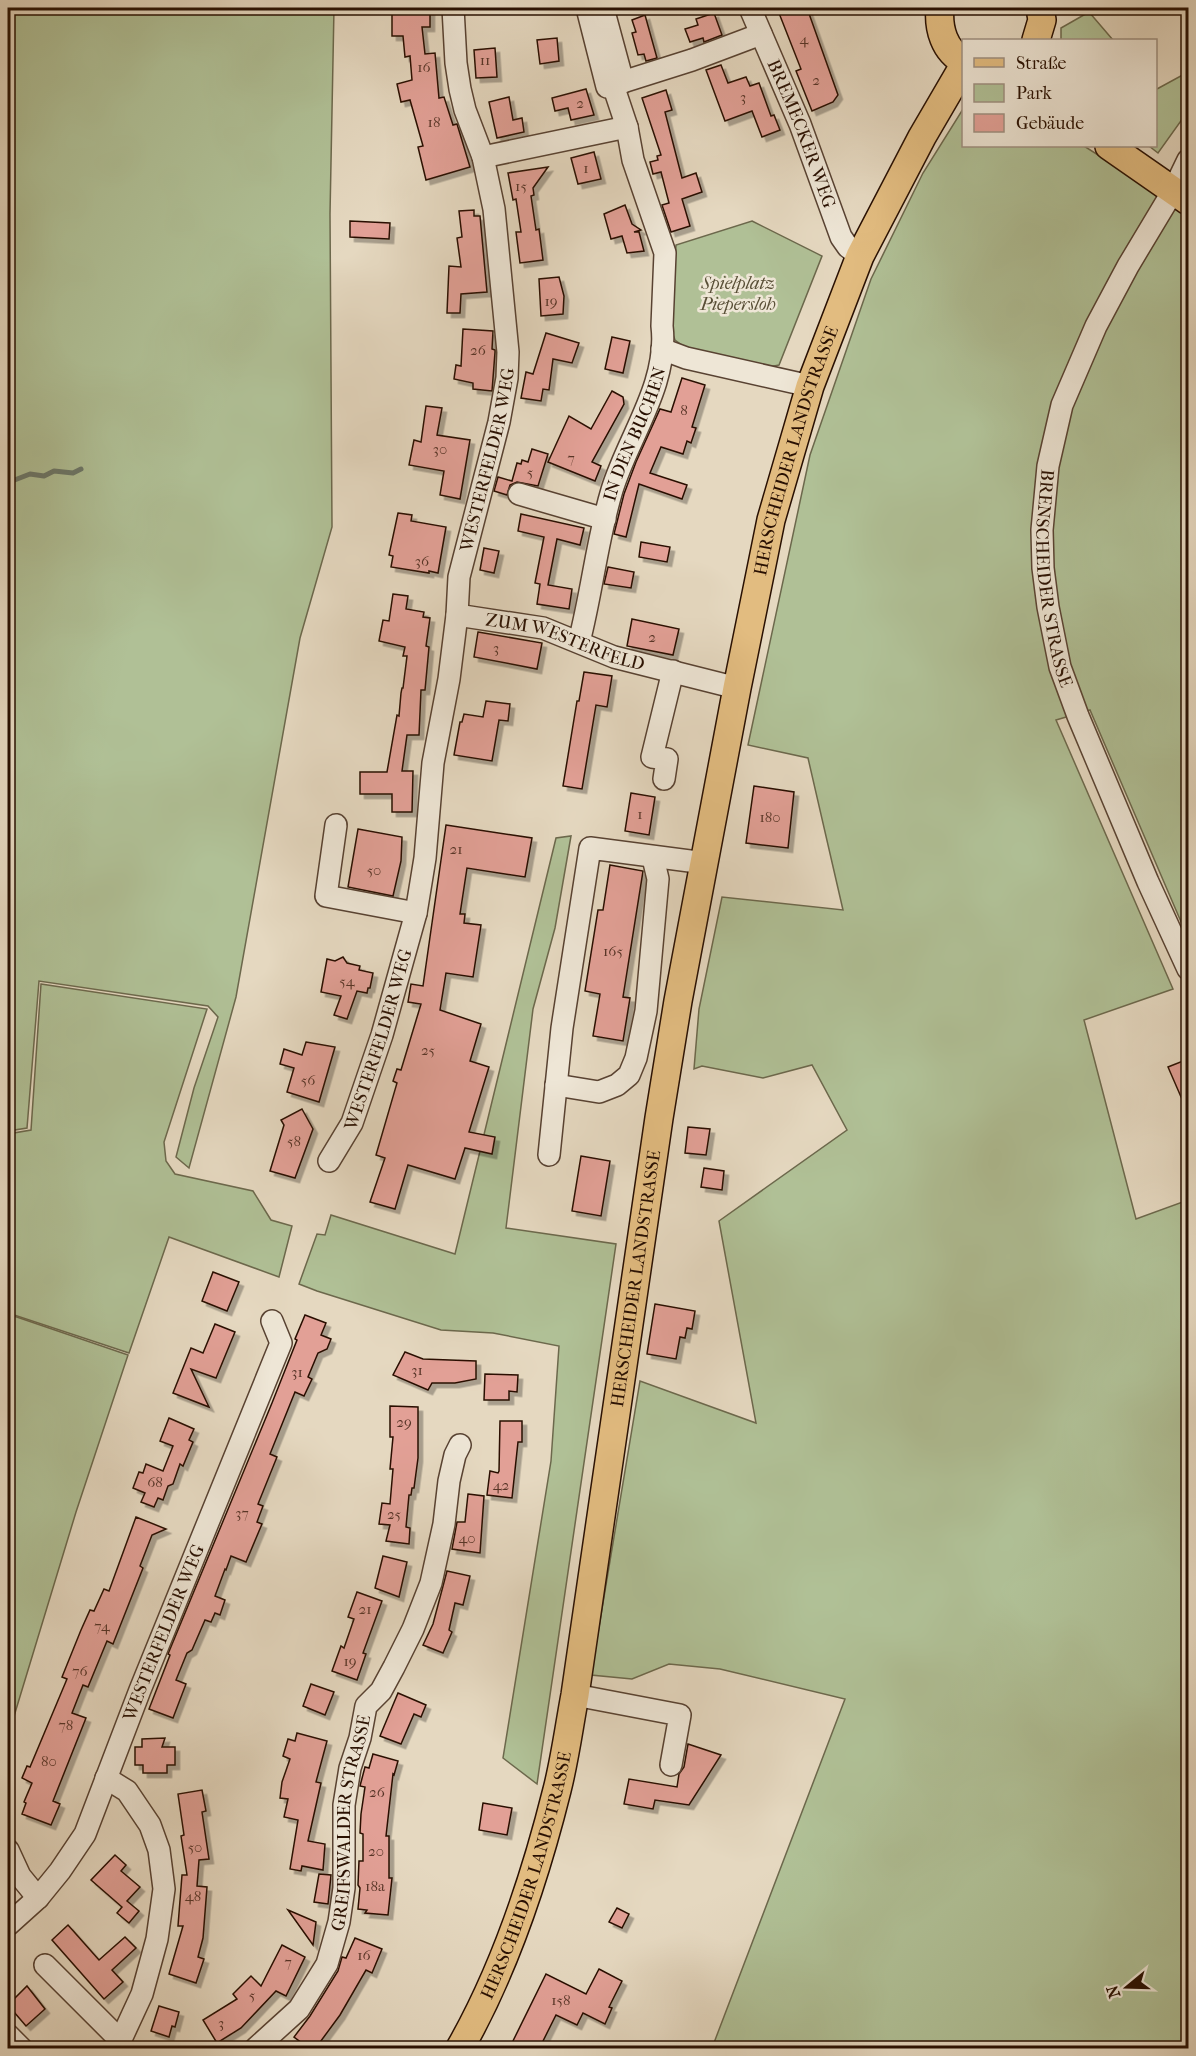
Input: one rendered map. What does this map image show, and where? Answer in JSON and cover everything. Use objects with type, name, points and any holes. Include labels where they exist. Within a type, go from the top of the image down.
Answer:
[{"type":"main road","points":[[940,8],[942,36],[950,50],[962,62]]},
{"type":"main road","points":[[1036,39],[1042,20],[1040,8]]},
{"type":"main road","name":"HERSCHEIDER LANDSTRASSE","points":[[460,2049],[495,1977],[528,1890],[557,1788],[575,1695],[678,1001],[771,520],[810,386],[860,256],[962,65]]},
{"type":"main road","points":[[1110,147],[1181,196]]},
{"type":"street","name":"WESTERFELDER WEG","points":[[329,1161],[352,1123],[382,1035],[416,913],[425,858],[433,763],[449,679],[459,577],[507,378],[508,352],[494,209],[483,157],[465,110],[460,88],[456,63],[453,8]]},
{"type":"street","points":[[587,8],[607,87],[761,34]]},
{"type":"street","points":[[603,8],[618,84]]},
{"type":"street","name":"BREMECKER WEG","points":[[750,8],[800,123],[841,237],[848,247],[860,256]]},
{"type":"street","name":"IN DEN BUCHEN","points":[[579,642],[589,605],[604,519],[616,479],[644,415],[660,366],[662,349],[665,253],[633,160],[618,84]]},
{"type":"street","points":[[483,157],[627,127]]},
{"type":"street","name":"BRENSCHEIDER STRASSE","points":[[1188,160],[1181,196],[1128,266],[1096,326],[1062,405],[1048,466],[1042,530],[1046,587],[1060,667],[1078,716],[1148,882],[1188,969]]},
{"type":"street","name":"IN DEN BUCHEN","points":[[662,349],[686,358],[810,386]]},
{"type":"street","name":"IN DEN BUCHEN","points":[[519,494],[604,519]]},
{"type":"street","name":"ZUM WESTERFELD","points":[[457,615],[543,628],[614,657],[673,670],[737,688]]},
{"type":"street","points":[[664,779],[667,759],[652,757],[673,670]]},
{"type":"street","points":[[336,825],[326,896],[416,913]]},
{"type":"street","points":[[549,1155],[562,1028],[590,848],[705,863]]},
{"type":"street","points":[[556,1085],[599,1092],[617,1085],[628,1075],[636,1058],[646,1011],[658,879],[653,858]]},
{"type":"street","name":"WESTERFELDER WEG","points":[[8,1925],[38,1898],[85,1834],[281,1343],[272,1321]]},
{"type":"street","name":"GREIFSWALDER STRASSE","points":[[256,2049],[299,2009],[327,1964],[339,1922],[344,1888],[346,1796],[350,1768],[360,1738],[366,1706],[381,1691],[394,1668],[413,1629],[431,1583],[444,1524],[448,1481],[460,1445]]},
{"type":"street","points":[[575,1695],[680,1715],[671,1765]]},
{"type":"street","points":[[45,1965],[119,2044],[142,1994],[157,1939],[164,1889],[159,1850],[150,1825],[127,1791],[106,1778]]},
{"type":"street","points":[[8,1850],[20,1876],[38,1898]]},
{"type":"street","points":[[8,2035],[21,2049]]},
{"type":"green space","points":[[8,8],[334,8],[330,214],[332,527],[300,638],[236,997],[189,1168],[176,1157],[194,1088],[218,1017],[208,1006],[39,981],[27,1128],[8,1131],[14,943],[8,896]]},
{"type":"green space","points":[[1089,12],[1112,39],[1061,39],[1061,28]]},
{"type":"green space","points":[[1188,72],[1188,111],[1158,153],[1150,147],[1157,147],[1157,89]]},
{"type":"green space","points":[[962,111],[962,147],[1086,147],[1188,212],[1188,938],[1090,710],[1056,720],[1173,989],[1084,1020],[1136,1219],[1188,1200],[1188,2048],[712,2048],[845,1699],[720,1669],[669,1664],[632,1679],[591,1675],[640,1381],[756,1423],[719,1221],[847,1130],[812,1065],[763,1078],[702,1066],[694,1069],[699,1009],[722,897],[843,910],[808,758],[748,745],[810,455],[871,279],[923,173]]},
{"type":"green space","name":"Spielplatz Piepersloh","points":[[752,221],[822,256],[779,365],[769,367],[690,351],[675,340],[671,329],[676,245]]},
{"type":"green space","points":[[571,836],[555,928],[533,1009],[506,1228],[616,1244],[537,1784],[503,1758],[551,1461],[559,1346],[493,1333],[441,1330],[299,1284],[317,1234],[325,1235],[331,1215],[455,1254],[556,838]]},
{"type":"green space","points":[[41,984],[207,1009],[164,1142],[166,1161],[175,1174],[253,1191],[271,1220],[292,1226],[279,1277],[169,1237],[129,1353],[8,1313],[8,1134],[31,1130]]},
{"type":"green space","points":[[8,1314],[128,1355],[76,1512],[8,1736]]},
{"type":"building","points":[[392,8],[430,8],[430,27],[422,27],[425,54],[435,53],[439,98],[444,97],[453,125],[457,124],[470,167],[426,180],[418,147],[423,146],[410,100],[401,102],[397,84],[412,80],[410,56],[405,57],[403,36],[392,36]]},
{"type":"building","points":[[777,8],[807,8],[838,95],[833,102],[812,111],[796,71],[801,69]]},
{"type":"building","points":[[714,13],[722,35],[704,42],[703,38],[690,42],[685,29],[698,25],[696,19]]},
{"type":"building","points":[[645,15],[657,58],[646,61],[644,54],[638,55],[632,33],[636,32],[632,20]]},
{"type":"building","points":[[557,38],[559,61],[540,64],[537,40]]},
{"type":"building","points":[[495,48],[497,77],[476,78],[474,50]]},
{"type":"building","points":[[721,65],[728,83],[746,77],[750,86],[759,83],[771,116],[774,115],[780,130],[762,137],[752,111],[725,121],[706,70]]},
{"type":"building","points":[[586,89],[594,115],[571,120],[568,108],[555,111],[552,98]]},
{"type":"building","points":[[666,90],[672,110],[665,112],[682,178],[696,173],[702,192],[682,199],[690,226],[671,232],[662,205],[669,203],[661,172],[653,174],[650,162],[658,160],[657,156],[661,155],[642,98]]},
{"type":"building","points":[[509,97],[513,120],[522,118],[524,132],[497,138],[489,102]]},
{"type":"building","points":[[594,152],[601,179],[578,184],[571,158]]},
{"type":"building","points":[[548,167],[533,188],[534,195],[531,196],[543,260],[520,263],[516,232],[521,232],[516,199],[513,200],[508,173]]},
{"type":"building","points":[[625,205],[632,224],[641,230],[634,232],[639,232],[644,251],[627,253],[622,236],[611,239],[604,214]]},
{"type":"building","points":[[474,210],[474,216],[480,216],[487,292],[461,294],[460,313],[447,313],[449,266],[461,267],[457,238],[462,237],[459,211]]},
{"type":"building","points":[[350,221],[390,223],[389,239],[350,237]]},
{"type":"building","points":[[559,277],[564,296],[563,314],[541,316],[539,279]]},
{"type":"building","points":[[463,329],[493,331],[492,349],[495,352],[492,391],[473,389],[473,383],[454,379],[456,365],[461,366]]},
{"type":"building","points":[[546,333],[579,343],[572,363],[553,359],[549,390],[543,389],[541,401],[521,398],[526,372],[533,374]]},
{"type":"building","points":[[612,337],[630,341],[623,373],[605,369]]},
{"type":"building","points":[[682,378],[705,385],[692,427],[696,428],[691,443],[687,441],[683,454],[661,447],[650,473],[687,485],[682,499],[639,484],[626,537],[614,534],[624,494],[636,462],[660,409],[671,412]]},
{"type":"building","points":[[612,391],[623,397],[624,404],[592,462],[601,466],[595,481],[548,462],[569,416],[591,429]]},
{"type":"building","points":[[426,406],[442,408],[437,435],[470,440],[460,499],[440,495],[444,471],[409,465],[414,440],[421,442]]},
{"type":"building","points":[[532,449],[548,454],[538,486],[517,482],[510,485],[507,495],[494,491],[498,477],[512,481],[517,463],[521,464],[522,460],[528,462]]},
{"type":"building","points":[[398,513],[412,515],[411,521],[446,527],[438,573],[391,567],[393,556],[389,555]]},
{"type":"building","points":[[521,514],[584,528],[580,545],[557,539],[548,585],[572,589],[569,609],[537,604],[540,584],[535,583],[544,537],[518,531]]},
{"type":"building","points":[[641,542],[670,547],[667,562],[639,557]]},
{"type":"building","points":[[484,548],[499,551],[494,573],[480,570]]},
{"type":"building","points":[[608,567],[634,572],[631,588],[604,584]]},
{"type":"building","points":[[393,594],[408,596],[406,609],[424,612],[423,617],[430,618],[426,646],[429,647],[425,690],[421,690],[419,735],[407,735],[402,771],[413,771],[412,812],[392,812],[392,794],[360,794],[360,772],[387,772],[397,715],[399,716],[407,656],[403,656],[405,647],[379,641],[383,620],[389,621]]},
{"type":"building","points":[[632,619],[679,629],[673,655],[627,646]]},
{"type":"building","points":[[478,632],[542,643],[537,669],[474,657]]},
{"type":"building","points":[[584,672],[612,676],[607,707],[596,705],[582,789],[563,786]]},
{"type":"building","points":[[486,701],[510,704],[508,721],[499,720],[492,761],[454,755],[460,722],[464,714],[483,717]]},
{"type":"building","points":[[754,786],[794,792],[788,848],[746,843]]},
{"type":"building","points":[[631,793],[655,797],[649,835],[625,831]]},
{"type":"building","points":[[446,825],[532,838],[525,877],[467,868],[460,914],[465,914],[464,923],[481,925],[473,977],[446,973],[440,1010],[481,1024],[470,1061],[489,1067],[469,1132],[495,1137],[492,1154],[465,1148],[455,1179],[408,1165],[395,1209],[370,1202],[385,1158],[376,1155],[397,1083],[393,1081],[397,1069],[401,1070],[421,1004],[408,1002],[411,984],[423,986]]},
{"type":"building","points":[[358,829],[402,837],[401,861],[393,896],[348,887]]},
{"type":"building","points":[[610,865],[643,871],[623,997],[630,998],[623,1041],[593,1036],[600,994],[585,991],[598,910],[603,910]]},
{"type":"building","points":[[343,957],[347,963],[360,966],[359,970],[373,973],[367,993],[357,991],[347,1019],[334,1015],[341,996],[321,992],[327,959],[335,961]]},
{"type":"building","points":[[306,1042],[335,1047],[319,1102],[287,1092],[294,1068],[280,1064],[284,1049],[302,1055]]},
{"type":"building","points":[[1188,1059],[1188,1113],[1168,1067]]},
{"type":"building","points":[[302,1109],[313,1129],[295,1178],[270,1171],[284,1125],[281,1120]]},
{"type":"building","points":[[688,1127],[710,1129],[706,1155],[685,1153]]},
{"type":"building","points":[[581,1156],[610,1161],[601,1216],[572,1211]]},
{"type":"building","points":[[704,1168],[724,1171],[722,1190],[701,1187]]},
{"type":"building","points":[[213,1272],[239,1282],[227,1311],[202,1301]]},
{"type":"building","points":[[655,1304],[695,1311],[692,1329],[687,1328],[685,1338],[680,1337],[676,1359],[647,1354]]},
{"type":"building","points":[[305,1315],[326,1323],[321,1335],[331,1339],[327,1349],[318,1353],[308,1377],[312,1379],[304,1396],[295,1392],[270,1454],[277,1457],[258,1504],[263,1506],[257,1522],[262,1524],[246,1562],[231,1556],[225,1569],[215,1596],[225,1600],[220,1615],[215,1613],[211,1622],[205,1620],[192,1650],[187,1653],[176,1680],[186,1684],[173,1718],[149,1709],[170,1655],[168,1654],[272,1403]]},
{"type":"building","points":[[215,1324],[235,1332],[216,1378],[191,1369],[209,1407],[173,1393],[191,1348],[203,1353]]},
{"type":"building","points":[[405,1352],[423,1359],[476,1361],[476,1379],[455,1383],[432,1383],[428,1390],[393,1375]]},
{"type":"building","points":[[485,1374],[518,1375],[517,1392],[509,1391],[509,1400],[484,1400]]},
{"type":"building","points":[[390,1406],[418,1407],[418,1458],[414,1488],[409,1495],[406,1527],[410,1528],[409,1544],[386,1541],[390,1525],[379,1524],[382,1503],[390,1504],[393,1437],[390,1437]]},
{"type":"building","points":[[169,1418],[194,1429],[189,1440],[193,1442],[183,1466],[180,1464],[173,1484],[168,1486],[163,1500],[158,1498],[154,1507],[141,1502],[145,1493],[133,1488],[139,1472],[143,1473],[146,1464],[163,1471],[173,1446],[160,1441]]},
{"type":"building","points":[[500,1421],[522,1421],[522,1442],[518,1442],[512,1498],[487,1495],[490,1471],[498,1473],[499,1471]]},
{"type":"building","points":[[468,1494],[484,1496],[480,1553],[452,1549],[457,1522],[465,1522]]},
{"type":"building","points":[[136,1517],[166,1529],[152,1535],[140,1566],[143,1568],[113,1644],[107,1641],[88,1687],[83,1685],[72,1713],[86,1718],[53,1801],[60,1804],[51,1825],[22,1814],[32,1783],[22,1778],[27,1766],[30,1767],[67,1679],[62,1677],[81,1630],[90,1610],[94,1611],[104,1589],[109,1591]]},
{"type":"building","points":[[383,1556],[407,1562],[399,1597],[375,1588]]},
{"type":"building","points":[[447,1571],[470,1576],[463,1605],[455,1603],[449,1630],[452,1632],[443,1653],[423,1645],[433,1624]]},
{"type":"building","points":[[357,1592],[382,1601],[363,1653],[366,1654],[357,1680],[332,1671],[341,1646],[344,1648],[354,1619],[348,1617]]},
{"type":"building","points":[[311,1684],[334,1692],[325,1715],[303,1706]]},
{"type":"building","points":[[398,1693],[426,1705],[421,1717],[414,1714],[401,1744],[380,1736]]},
{"type":"building","points":[[297,1733],[327,1741],[316,1782],[321,1783],[308,1841],[325,1844],[323,1870],[302,1866],[301,1871],[290,1869],[298,1820],[284,1817],[288,1799],[280,1798],[282,1782],[290,1759],[283,1756],[288,1739],[295,1741]]},
{"type":"building","points":[[165,1738],[162,1747],[175,1747],[175,1765],[167,1765],[167,1773],[143,1773],[143,1765],[135,1765],[135,1747],[142,1747],[142,1739]]},
{"type":"building","points":[[688,1744],[721,1755],[689,1805],[655,1800],[653,1809],[624,1804],[629,1779],[677,1787],[679,1774],[684,1767]]},
{"type":"building","points":[[373,1754],[398,1761],[393,1774],[386,1836],[389,1836],[389,1878],[392,1878],[388,1915],[365,1913],[367,1910],[358,1909],[359,1861],[363,1861],[363,1834],[360,1833],[361,1814],[365,1787],[360,1786],[365,1767],[369,1768]]},
{"type":"building","points":[[202,1790],[206,1811],[202,1812],[209,1859],[199,1860],[197,1886],[207,1887],[203,1938],[198,1957],[204,1959],[196,1983],[169,1974],[183,1926],[178,1926],[182,1875],[187,1875],[178,1794]]},
{"type":"building","points":[[483,1803],[512,1808],[507,1835],[479,1830]]},
{"type":"building","points":[[115,1855],[126,1865],[121,1871],[140,1887],[127,1901],[139,1911],[129,1923],[117,1913],[122,1907],[91,1880]]},
{"type":"building","points":[[319,1874],[331,1875],[328,1904],[314,1902]]},
{"type":"building","points":[[617,1908],[629,1914],[622,1928],[609,1922]]},
{"type":"building","points":[[288,1910],[316,1922],[313,1945]]},
{"type":"building","points":[[68,1925],[99,1960],[125,1937],[136,1948],[112,1970],[123,1982],[104,1999],[52,1940]]},
{"type":"building","points":[[355,1938],[382,1949],[372,1973],[366,1970],[340,2015],[315,2049],[310,2049],[294,2037],[338,1971],[342,1957],[346,1958]]},
{"type":"building","points":[[282,1945],[305,1957],[286,1996],[276,1991],[241,2028],[217,2043],[203,2020],[237,1999],[233,1994],[251,1976],[261,1986]]},
{"type":"building","points":[[599,1969],[622,1981],[609,2007],[612,2008],[605,2024],[583,2013],[577,2025],[556,2015],[539,2049],[509,2049],[546,1974],[586,1994]]},
{"type":"building","points":[[27,1986],[45,2009],[26,2026],[8,2005]]},
{"type":"building","points":[[159,2006],[179,2012],[175,2027],[172,2026],[169,2037],[151,2031]]},
{"type":"waterway","points":[[12,481],[30,474],[44,476],[54,471],[73,473],[81,469]]}]
